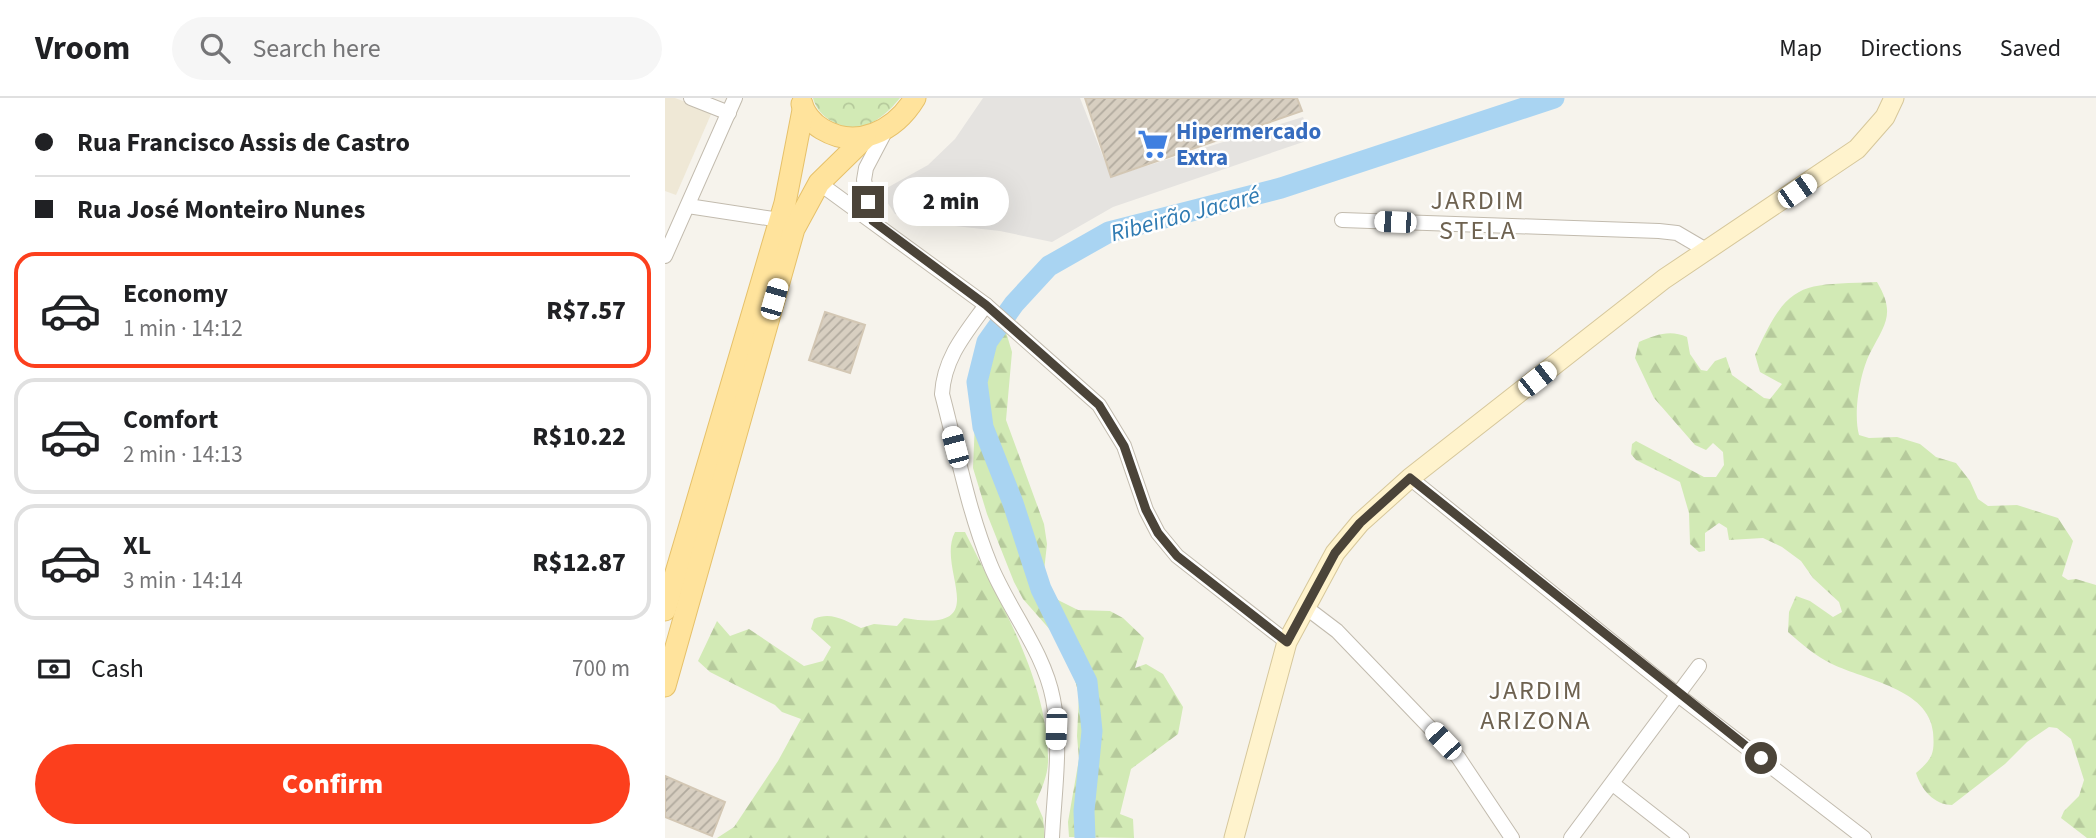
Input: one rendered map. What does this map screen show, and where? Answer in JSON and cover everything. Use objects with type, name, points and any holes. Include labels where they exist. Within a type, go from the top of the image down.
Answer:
[{"type":"main road","points":[[665,686],[794,229],[819,183],[865,138],[888,127],[915,98]]},
{"type":"main road","points":[[1234,838],[1287,642],[1304,606],[1335,553],[1360,523],[1410,478],[1706,250],[1857,149],[1885,117],[1894,98]]},
{"type":"main road","points":[[802,104],[817,126],[830,134],[865,138]]},
{"type":"main road","points":[[665,610],[673,553],[780,220],[796,160],[802,104]]},
{"type":"street","points":[[691,98],[729,113]]},
{"type":"street","points":[[665,256],[735,98]]},
{"type":"street","points":[[873,221],[864,180],[866,168],[888,127]]},
{"type":"street","points":[[819,183],[986,305],[1099,405],[1110,419],[1124,446],[1146,510],[1158,533],[1177,556],[1287,642]]},
{"type":"street","points":[[688,206],[780,220]]},
{"type":"street","points":[[1342,220],[1660,231],[1677,233],[1706,250]]},
{"type":"street","points":[[986,305],[952,352],[943,375],[942,394],[987,556],[1046,675],[1053,699],[1056,729],[1052,838]]},
{"type":"street","points":[[1410,478],[1678,695],[1864,838]]},
{"type":"street","points":[[1304,606],[1337,631],[1458,757],[1512,838]]},
{"type":"street","points":[[1571,838],[1699,666]]},
{"type":"street","points":[[1613,784],[1682,838]]},
{"type":"shaded area","points":[[665,98],[675,98],[712,112],[676,195],[665,191]]},
{"type":"shaded area","points":[[983,98],[1080,98],[1111,177],[1303,117],[1312,139],[1113,207],[1052,242],[1000,231],[919,222],[895,214],[887,202],[885,189],[928,165],[955,139]]},
{"type":"green space","points":[[813,98],[900,98],[876,120],[866,125],[850,127],[827,118],[816,106]]},
{"type":"green space","points":[[1877,282],[1887,311],[1884,326],[1866,361],[1861,382],[1857,405],[1859,435],[1869,438],[1897,437],[1920,444],[1936,457],[1956,463],[1970,481],[1978,499],[1988,506],[2017,505],[2058,518],[2073,541],[2062,576],[2068,580],[2076,579],[2096,585],[2096,838],[2087,838],[2061,818],[2064,811],[2079,796],[2084,780],[2071,739],[2057,728],[2049,727],[2027,742],[2005,764],[1952,805],[1934,799],[1921,785],[1916,773],[1926,764],[1933,751],[1933,732],[1929,717],[1920,705],[1893,688],[1826,661],[1788,632],[1789,612],[1796,596],[1810,601],[1833,617],[1842,612],[1839,602],[1813,578],[1801,561],[1782,547],[1763,538],[1729,540],[1727,528],[1719,523],[1705,533],[1705,551],[1699,552],[1690,544],[1689,513],[1680,482],[1636,460],[1631,454],[1632,444],[1636,441],[1704,477],[1716,477],[1724,465],[1723,452],[1713,443],[1706,450],[1695,445],[1654,398],[1635,358],[1639,342],[1669,333],[1687,337],[1690,354],[1701,370],[1707,371],[1715,361],[1726,357],[1732,375],[1764,398],[1770,399],[1782,384],[1760,372],[1755,355],[1767,330],[1788,300],[1814,287]]},
{"type":"green space","points":[[1006,332],[1012,352],[1006,420],[1044,524],[1047,544],[1044,571],[1048,587],[1058,600],[1078,610],[1110,611],[1123,618],[1144,638],[1135,668],[1146,664],[1163,674],[1183,707],[1178,734],[1131,769],[1120,814],[1133,819],[1134,838],[1069,837],[1068,822],[1079,759],[1079,696],[1072,667],[1052,632],[1023,599],[1014,582],[987,514],[973,468],[977,374],[991,344]]},
{"type":"green space","points":[[955,532],[965,532],[992,585],[1019,640],[1039,697],[1048,762],[1045,780],[1036,802],[1043,818],[1045,838],[717,838],[734,827],[778,761],[801,719],[782,712],[775,705],[710,672],[698,661],[717,621],[730,636],[749,629],[804,666],[823,661],[831,647],[811,629],[814,619],[826,616],[838,618],[861,628],[874,624],[897,626],[904,618],[932,620],[948,617],[956,608],[951,547]]},
{"type":"building","name":"Hipermercado Extra","points":[[1085,98],[1297,98],[1302,111],[1111,177]]},
{"type":"building","points":[[825,312],[865,325],[850,373],[809,360]]},
{"type":"building","points":[[665,776],[725,802],[712,836],[665,817]]},
{"type":"waterway","name":"Ribeirão Jacaré","points":[[1085,838],[1084,811],[1092,731],[1087,682],[1041,589],[1013,503],[983,427],[977,382],[987,342],[1014,304],[1049,266],[1109,232],[1281,188],[1554,98]]},
{"type":"place","name":"Hipermercado Extra","points":[[1153,144]]},
{"type":"district","name":"JARDIM STELA","points":[[1478,215]]},
{"type":"district","name":"JARDIM ARIZONA","points":[[1536,705]]},
{"type":"route","points":[[868,202],[873,221],[986,305],[1099,405],[1110,419],[1124,446],[1146,510],[1158,533],[1177,556],[1287,642],[1304,606],[1335,553],[1360,523],[1410,478],[1678,695],[1761,758]]}]
